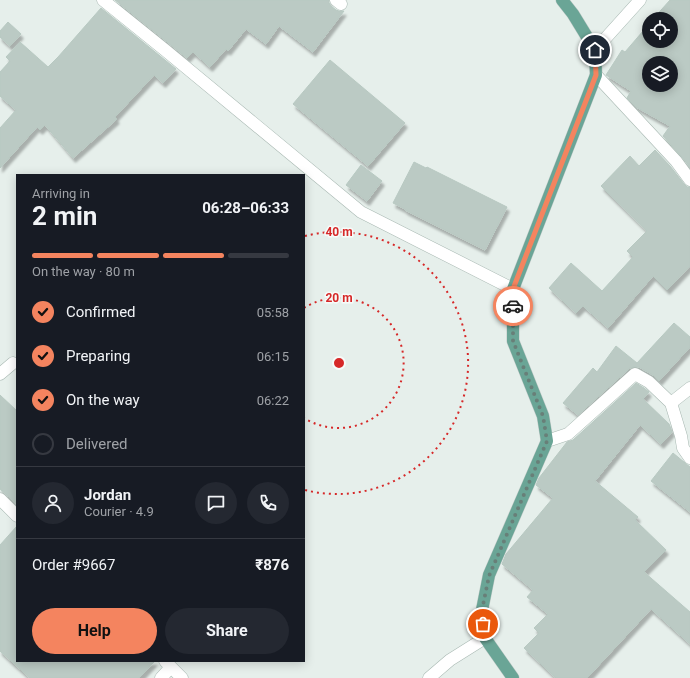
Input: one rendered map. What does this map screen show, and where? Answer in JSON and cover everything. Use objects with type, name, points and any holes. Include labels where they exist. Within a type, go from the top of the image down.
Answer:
[{"type":"main road","points":[[513,678],[485,638],[482,610],[489,576],[547,441],[543,416],[513,341],[513,289],[596,75],[595,50],[573,14],[562,0]]},
{"type":"street","points":[[103,0],[361,212],[513,289]]},
{"type":"street","points":[[595,50],[640,0]]},
{"type":"street","points":[[596,75],[676,161],[690,180]]},
{"type":"street","points":[[0,374],[13,363]]},
{"type":"street","points":[[547,441],[568,434],[635,374],[649,382],[671,403],[683,448],[690,458]]},
{"type":"street","points":[[671,403],[690,388]]},
{"type":"street","points":[[0,499],[16,515]]},
{"type":"street","points":[[429,678],[450,660],[485,638]]},
{"type":"street","points":[[161,678],[168,664],[182,678]]},
{"type":"building","points":[[115,0],[329,0],[331,6],[336,10],[344,11],[313,52],[279,26],[266,44],[246,29],[228,51],[226,49],[210,67],[193,52],[187,58]]},
{"type":"building","points":[[670,0],[690,0],[690,167],[663,136],[670,126],[636,107],[627,98],[631,91],[606,75],[622,50],[625,52],[642,32],[642,48],[678,48],[678,12],[659,12]]},
{"type":"building","points":[[101,8],[176,69],[163,83],[154,75],[115,117],[117,119],[73,158],[45,125],[40,130],[37,127],[0,168],[0,128],[16,110],[0,96],[0,72],[10,61],[6,57],[20,42],[48,67]]},
{"type":"building","points":[[8,22],[21,34],[10,46],[0,37],[0,31]]},
{"type":"building","points":[[330,60],[405,123],[368,166],[293,104]]},
{"type":"building","points":[[655,150],[684,184],[687,187],[690,187],[690,266],[667,290],[653,276],[608,328],[583,306],[576,313],[549,288],[571,263],[602,291],[633,257],[627,251],[647,231],[601,186],[630,156],[639,166]]},
{"type":"building","points":[[414,162],[507,207],[485,250],[393,203]]},
{"type":"building","points":[[361,165],[382,181],[367,201],[346,185]]},
{"type":"building","points":[[674,323],[690,337],[690,347],[659,381],[653,375],[639,367],[634,367],[630,368],[578,415],[563,403],[593,368],[597,372],[616,346],[637,363]]},
{"type":"building","points":[[636,383],[649,392],[643,399],[669,424],[672,432],[661,444],[640,425],[595,481],[638,517],[635,520],[666,550],[644,572],[690,612],[690,644],[651,609],[587,678],[556,678],[524,648],[539,633],[534,628],[548,614],[527,597],[533,590],[502,564],[506,554],[553,498],[536,485],[539,478],[567,442],[573,440]]},
{"type":"building","points":[[0,395],[16,410],[16,503],[0,489]]},
{"type":"building","points":[[673,453],[690,467],[690,512],[651,481]]},
{"type":"building","points":[[16,527],[16,662],[154,662],[139,678],[30,678],[0,651],[0,545]]},
{"type":"way so far","points":[[483,624],[482,610],[489,576],[547,441],[543,416],[513,341],[513,306]]},
{"type":"route","points":[[513,306],[513,289],[596,75],[595,50]]}]
